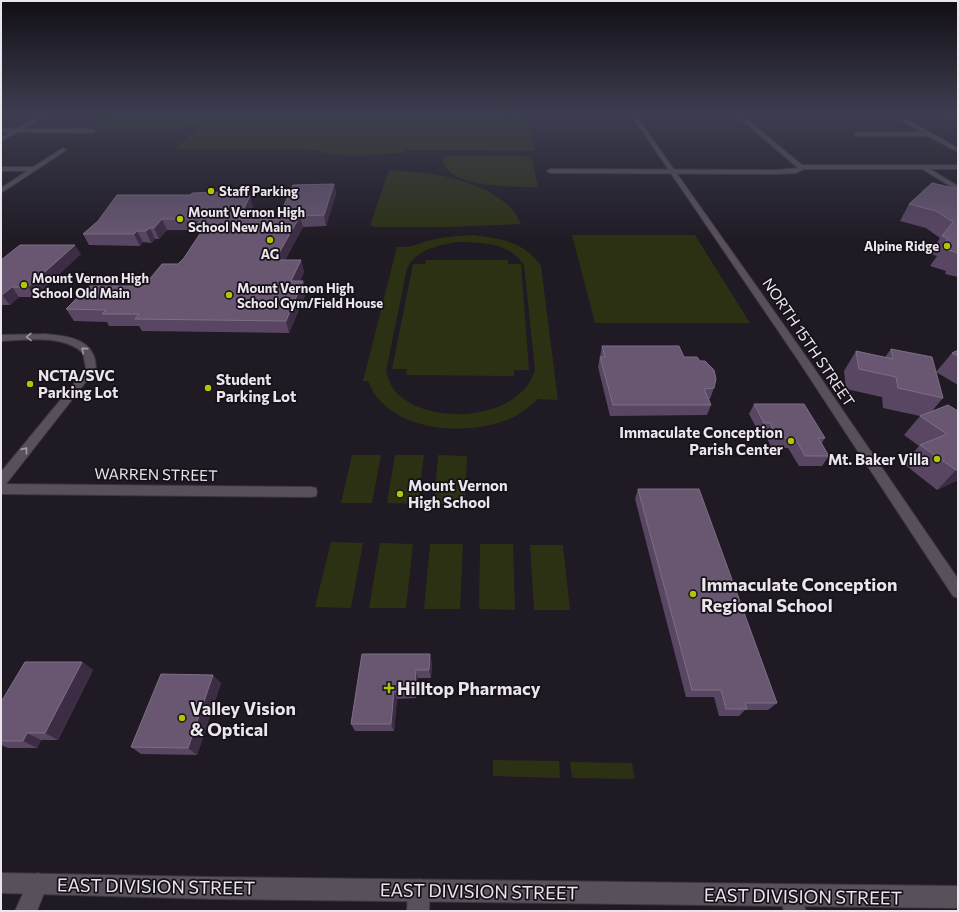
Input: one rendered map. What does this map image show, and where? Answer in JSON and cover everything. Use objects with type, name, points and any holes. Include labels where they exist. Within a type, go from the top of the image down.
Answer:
[{"type":"street","points":[[1,192],[55,156]]},
{"type":"street","name":"NORTH 15TH STREET","points":[[660,156],[806,364],[958,591]]},
{"type":"street","points":[[787,156],[800,166],[958,167]]},
{"type":"street","points":[[550,171],[777,172],[796,171],[801,169],[800,166]]},
{"type":"street","points":[[923,167],[958,189]]},
{"type":"street","points":[[1,169],[35,169]]},
{"type":"street","points":[[1,338],[57,338],[73,343],[85,349],[91,361],[91,369],[1,481]]},
{"type":"street","name":"WARREN STREET","points":[[1,489],[311,492]]},
{"type":"street","name":"EAST DIVISION STREET","points":[[1,883],[213,888],[419,890],[793,903],[958,897]]},
{"type":"street","points":[[26,911],[38,883]]},
{"type":"street","points":[[418,911],[419,890]]},
{"type":"green space","points":[[443,156],[525,156],[532,158],[538,187],[497,186],[466,180],[453,175],[445,167]]},
{"type":"green space","points":[[389,170],[436,175],[468,183],[496,196],[511,208],[521,224],[448,227],[375,227],[370,225]]},
{"type":"green space","points":[[471,235],[510,242],[527,251],[541,266],[558,400],[538,399],[516,416],[498,423],[455,429],[433,427],[412,421],[393,412],[378,399],[368,381],[363,381],[397,247],[410,246],[449,237]],"holes":[[[451,243],[486,243],[503,248],[511,252],[524,265],[535,370],[526,387],[511,400],[492,409],[471,413],[449,414],[427,410],[409,402],[394,390],[386,371],[407,268],[417,256],[429,249]]]},
{"type":"green space","points":[[572,235],[695,235],[750,323],[595,323]]},
{"type":"green space","points":[[426,260],[508,260],[508,264],[521,264],[529,370],[514,370],[514,376],[406,375],[407,369],[392,369],[413,264],[425,264]]},
{"type":"green space","points":[[352,455],[381,455],[372,503],[341,503]]},
{"type":"green space","points":[[395,455],[424,455],[418,504],[387,503]]},
{"type":"green space","points":[[438,455],[467,456],[465,504],[434,504]]},
{"type":"green space","points":[[331,542],[363,543],[351,608],[315,607]]},
{"type":"green space","points":[[380,543],[413,544],[406,608],[369,608]]},
{"type":"green space","points":[[430,544],[463,544],[460,609],[424,609]]},
{"type":"green space","points":[[480,544],[513,544],[515,610],[479,609]]},
{"type":"green space","points":[[530,545],[563,545],[570,610],[534,610]]},
{"type":"green space","points":[[493,760],[559,761],[560,778],[493,776]]},
{"type":"green space","points":[[570,762],[632,763],[635,779],[572,778]]},
{"type":"building","points":[[932,183],[958,189],[958,253],[942,248],[948,238],[942,236],[953,222],[936,211],[909,204]]},
{"type":"building","points":[[334,184],[324,215],[300,216],[275,260],[301,260],[291,281],[303,281],[286,321],[135,319],[139,314],[102,314],[106,310],[66,309],[89,286],[144,286],[162,264],[178,264],[184,258],[205,226],[197,226],[201,219],[162,219],[154,228],[150,228],[146,231],[137,231],[134,234],[83,234],[98,221],[117,195],[191,195],[192,193],[224,192],[223,194],[233,194],[231,197],[250,196],[239,219],[278,219],[293,185]]},
{"type":"building","points":[[20,245],[75,245],[28,287],[12,287],[1,295],[1,260]]},
{"type":"building","points":[[602,346],[679,346],[684,357],[697,357],[700,361],[705,361],[714,370],[716,379],[714,388],[704,389],[711,405],[613,405],[600,357],[605,357]]},
{"type":"building","points":[[891,349],[932,357],[943,398],[898,388],[896,377],[859,369],[856,351],[893,359]]},
{"type":"building","points":[[958,350],[958,356],[952,353]]},
{"type":"building","points":[[754,404],[804,404],[825,438],[818,438],[829,456],[805,456],[795,438],[777,438],[770,423],[764,423]]},
{"type":"building","points":[[948,405],[958,411],[958,470],[920,445],[947,434],[920,416]]},
{"type":"building","name":"Immaculate Conception Regional School","points":[[638,489],[699,489],[777,703],[745,703],[747,709],[726,709],[721,690],[692,690]]},
{"type":"building","name":"Hilltop Pharmacy","points":[[362,654],[430,654],[429,670],[416,670],[415,691],[394,691],[391,724],[351,724]]},
{"type":"building","points":[[25,662],[82,662],[45,733],[27,733],[23,741],[1,741],[1,702]]},
{"type":"building","name":"Valley Vision & Optical","points":[[161,674],[213,675],[188,748],[131,747]]},
{"type":"place","name":"Staff Parking","points":[[211,191]]},
{"type":"place","name":"Mount Vernon High School New Main","points":[[180,219]]},
{"type":"place","name":"AG","points":[[270,240]]},
{"type":"place","name":"Alpine Ridge","points":[[947,246]]},
{"type":"place","name":"Mount Vernon High School Old Main","points":[[24,285]]},
{"type":"place","name":"Mount Vernon High School Gym/Field House","points":[[229,295]]},
{"type":"place","name":"NCTA/SVC Parking Lot","points":[[30,384]]},
{"type":"place","name":"Student Parking Lot","points":[[208,388]]},
{"type":"place","name":"Immaculate Conception Parish Center","points":[[791,441]]},
{"type":"place","name":"Mt. Baker Villa","points":[[937,459]]},
{"type":"place","name":"Mount Vernon High School","points":[[400,494]]},
{"type":"place","name":"Immaculate Conception Regional School","points":[[693,594]]},
{"type":"place","name":"Hilltop Pharmacy","points":[[389,688]]},
{"type":"place","name":"Valley Vision & Optical","points":[[182,718]]}]
